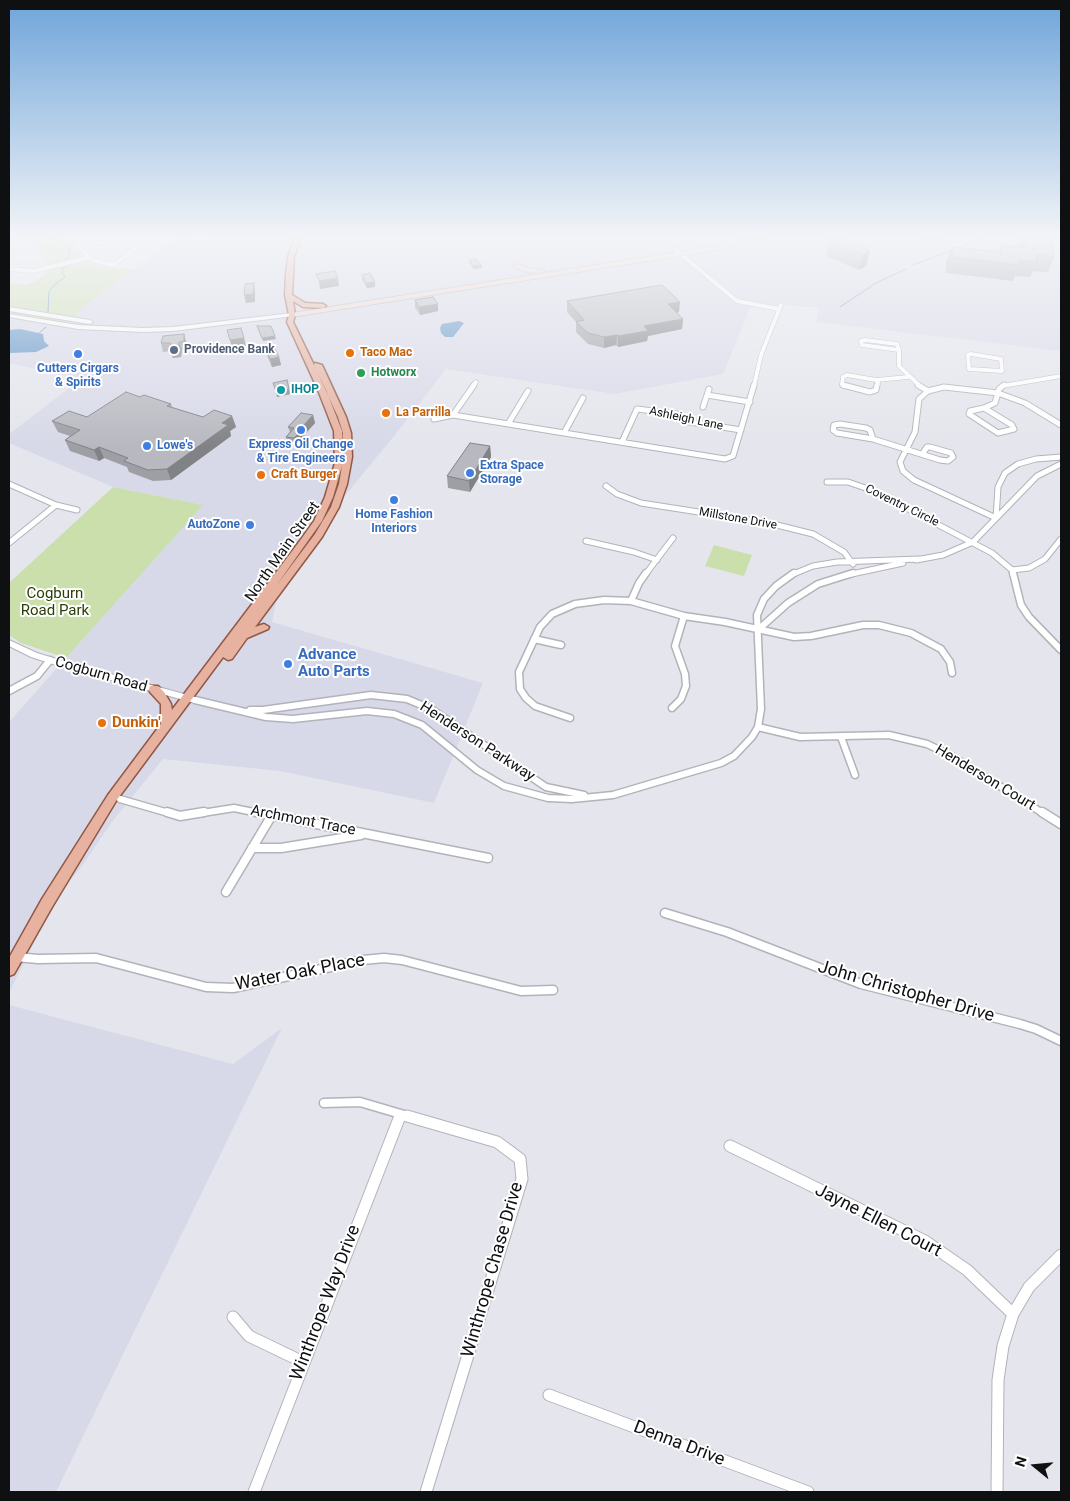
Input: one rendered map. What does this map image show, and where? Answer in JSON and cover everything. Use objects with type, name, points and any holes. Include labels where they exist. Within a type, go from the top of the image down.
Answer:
[{"type":"main road","points":[[290,307],[291,313]]},
{"type":"main road","points":[[291,313],[318,307]]},
{"type":"main road","points":[[291,313],[329,307]]},
{"type":"main road","name":"North Main Street","points":[[9,970],[76,854],[112,798],[167,724],[191,699],[243,637],[322,530],[334,507],[346,472],[349,445],[346,428],[330,388],[298,320],[291,313]]},
{"type":"main road","name":"North Main Street","points":[[76,854],[120,799],[311,532],[326,506],[334,483],[340,456],[338,431],[322,390],[290,322],[291,313]]},
{"type":"main road","points":[[243,637],[254,630],[264,627]]},
{"type":"main road","points":[[154,690],[166,704],[167,724]]},
{"type":"street","name":"Ashleigh Lane","points":[[434,418],[453,416],[725,459],[733,456],[750,402],[761,354],[780,307]]},
{"type":"street","points":[[9,310],[75,320],[129,325],[200,322],[291,313]]},
{"type":"street","points":[[9,316],[78,327],[143,330],[181,328],[291,313]]},
{"type":"street","points":[[899,350],[863,346],[861,341],[896,344],[899,346],[899,350],[898,364],[915,384],[928,391]]},
{"type":"street","points":[[1000,373],[1002,371],[1001,359],[968,355],[969,368],[1000,373],[1010,384]]},
{"type":"street","points":[[876,380],[878,382],[874,392],[848,388],[842,384],[843,377],[847,375],[876,380],[908,377]]},
{"type":"street","points":[[984,408],[1012,425],[1014,429],[998,433],[969,414],[970,411],[994,404],[1001,387],[1061,376]]},
{"type":"street","points":[[453,416],[476,382]]},
{"type":"street","points":[[1061,425],[1025,403],[998,393],[951,387],[928,391],[918,399],[915,432],[900,462],[903,472],[908,476],[968,507],[996,518],[998,487],[1005,473],[1018,464],[1036,459],[1061,457]]},
{"type":"street","name":"Ashleigh Lane","points":[[703,407],[709,389]]},
{"type":"street","points":[[508,424],[528,391]]},
{"type":"street","name":"Ashleigh Lane","points":[[707,395],[750,402]]},
{"type":"street","points":[[564,433],[583,398]]},
{"type":"street","name":"Ashleigh Lane","points":[[622,442],[637,409],[677,414],[684,421],[741,430]]},
{"type":"street","points":[[873,439],[870,430],[866,428],[840,424],[834,425],[833,430],[837,433],[873,439],[923,454],[945,460],[951,460],[953,457],[951,453],[930,447],[927,447],[923,454]]},
{"type":"street","name":"Henderson Parkway","points":[[759,629],[803,592],[833,579],[943,554],[973,542],[1036,476],[1061,464]]},
{"type":"street","name":"Coventry Circle","points":[[827,482],[848,482],[874,491],[973,542],[992,553],[1012,570]]},
{"type":"street","points":[[9,484],[56,504],[77,510]]},
{"type":"street","name":"Millstone Drive","points":[[606,486],[617,494],[641,503],[768,523],[813,534],[844,552],[859,572]]},
{"type":"street","points":[[9,543],[56,504]]},
{"type":"street","points":[[631,601],[638,583],[673,538]]},
{"type":"street","points":[[1060,647],[1029,617],[1021,604],[1012,570],[1029,568],[1045,559],[1061,539]]},
{"type":"street","points":[[586,541],[634,552],[657,560]]},
{"type":"street","name":"Henderson Parkway","points":[[191,699],[266,717],[292,719],[367,711],[394,714],[422,725],[478,770],[504,786],[548,798],[572,799],[613,795],[721,763],[744,748],[758,727],[761,709],[757,615],[764,599],[781,582],[792,574],[813,566],[852,561],[918,559]]},
{"type":"street","points":[[570,718],[536,706],[526,698],[520,689],[519,672],[545,620],[561,609],[604,600],[631,601],[684,616],[794,637],[811,636],[862,625],[897,628],[912,633],[941,649],[950,662],[952,673]]},
{"type":"street","points":[[554,603],[561,609]]},
{"type":"street","points":[[672,708],[681,699],[686,686],[685,674],[675,646],[684,616]]},
{"type":"street","points":[[534,639],[561,645]]},
{"type":"street","name":"Cogburn Road","points":[[9,643],[50,660],[191,699]]},
{"type":"street","points":[[9,691],[37,676],[50,660]]},
{"type":"street","name":"Henderson Parkway","points":[[235,710],[264,710],[371,695],[407,699],[431,709],[546,787],[598,797]]},
{"type":"street","name":"Henderson Court","points":[[758,727],[800,737],[889,735],[927,744],[952,756],[1061,824]]},
{"type":"street","points":[[841,737],[855,775]]},
{"type":"street","name":"Archmont Trace","points":[[120,799],[180,816],[234,808],[488,858]]},
{"type":"street","points":[[226,892],[272,815]]},
{"type":"street","points":[[252,848],[281,848],[368,834]]},
{"type":"street","name":"John Christopher Drive","points":[[665,913],[727,932],[861,984],[1020,1024],[1036,1029],[1061,1041]]},
{"type":"street","name":"Water Oak Place","points":[[16,956],[38,959],[96,958],[206,987],[233,988],[363,960],[384,958],[402,960],[521,991],[553,990]]},
{"type":"street","name":"Winthrope Chase Drive","points":[[324,1103],[360,1102],[497,1142],[520,1160],[522,1179],[426,1492]]},
{"type":"street","name":"Winthrope Way Drive","points":[[254,1492],[302,1362],[400,1115]]},
{"type":"street","name":"Jayne Ellen Court","points":[[730,1146],[924,1241],[967,1270],[1013,1314]]},
{"type":"street","points":[[997,1492],[998,1380],[1003,1346],[1013,1314],[1029,1287],[1061,1255]]},
{"type":"street","points":[[233,1317],[249,1336],[302,1362]]},
{"type":"street","name":"Denna Drive","points":[[549,1395],[808,1492]]},
{"type":"shaded area","points":[[750,307],[723,374],[614,394],[446,369],[399,430],[319,527],[280,583],[272,622],[483,683],[434,803],[280,771],[163,759],[112,822],[82,866],[58,895],[9,993],[9,722],[202,505],[113,487],[9,443],[9,434],[81,379],[9,363],[9,315],[65,324],[78,314],[82,308]]},
{"type":"shaded area","points":[[806,307],[1061,307],[1061,351],[816,322],[819,308]]},
{"type":"shaded area","points":[[9,1005],[233,1064],[282,1028],[56,1492],[9,1492]]},
{"type":"green space","points":[[9,307],[83,307],[78,314],[65,324],[9,315]]},
{"type":"green space","name":"Cogburn Road Park","points":[[113,487],[203,505],[66,658],[21,643],[9,635],[9,583]]},
{"type":"green space","points":[[714,545],[752,555],[744,576],[705,566]]},
{"type":"water","points":[[459,321],[464,323],[453,337],[445,337],[441,333],[440,328],[442,324]]},
{"type":"water","points":[[20,329],[43,334],[44,341],[49,346],[36,352],[9,353],[9,330]]},
{"type":"building","points":[[572,307],[671,307],[683,319],[644,326],[648,331],[604,337],[588,333],[576,322],[584,320]]},
{"type":"building","points":[[257,326],[271,326],[275,336],[262,338]]},
{"type":"building","points":[[241,328],[244,338],[230,340],[227,330]]},
{"type":"building","points":[[184,334],[184,341],[179,342],[178,349],[170,349],[171,343],[161,343],[163,336]]},
{"type":"building","points":[[275,349],[279,357],[270,359],[266,350]]},
{"type":"building","points":[[287,380],[289,389],[276,391],[273,383]]},
{"type":"building","name":"Lowe's","points":[[126,392],[140,397],[144,395],[171,404],[167,406],[203,417],[214,410],[232,416],[222,423],[228,425],[167,469],[148,470],[124,461],[128,458],[99,447],[94,450],[65,440],[80,430],[52,421],[69,411],[87,417]]},
{"type":"building","points":[[301,413],[313,415],[294,438],[286,437],[294,428],[288,427]]},
{"type":"building","points":[[470,443],[490,446],[469,481],[447,476]]},
{"type":"waterway","points":[[48,307],[48,312]]},
{"type":"waterway","points":[[39,333],[46,327]]},
{"type":"place","name":"Providence Bank","points":[[174,350]]},
{"type":"place","name":"Taco Mac","points":[[350,353]]},
{"type":"place","name":"Cutters Cirgars & Spirits","points":[[78,354]]},
{"type":"place","name":"Hotworx","points":[[361,373]]},
{"type":"place","name":"IHOP","points":[[281,390]]},
{"type":"place","name":"La Parrilla","points":[[386,413]]},
{"type":"place","name":"Express Oil Change & Tire Engineers","points":[[301,430]]},
{"type":"place","name":"Lowe's","points":[[147,446]]},
{"type":"place","name":"Extra Space Storage","points":[[470,473]]},
{"type":"place","name":"Craft Burger","points":[[261,475]]},
{"type":"place","name":"Home Fashion Interiors","points":[[394,500]]},
{"type":"place","name":"AutoZone","points":[[250,525]]},
{"type":"place","name":"Advance Auto Parts","points":[[288,664]]},
{"type":"place","name":"Dunkin'","points":[[102,723]]}]
